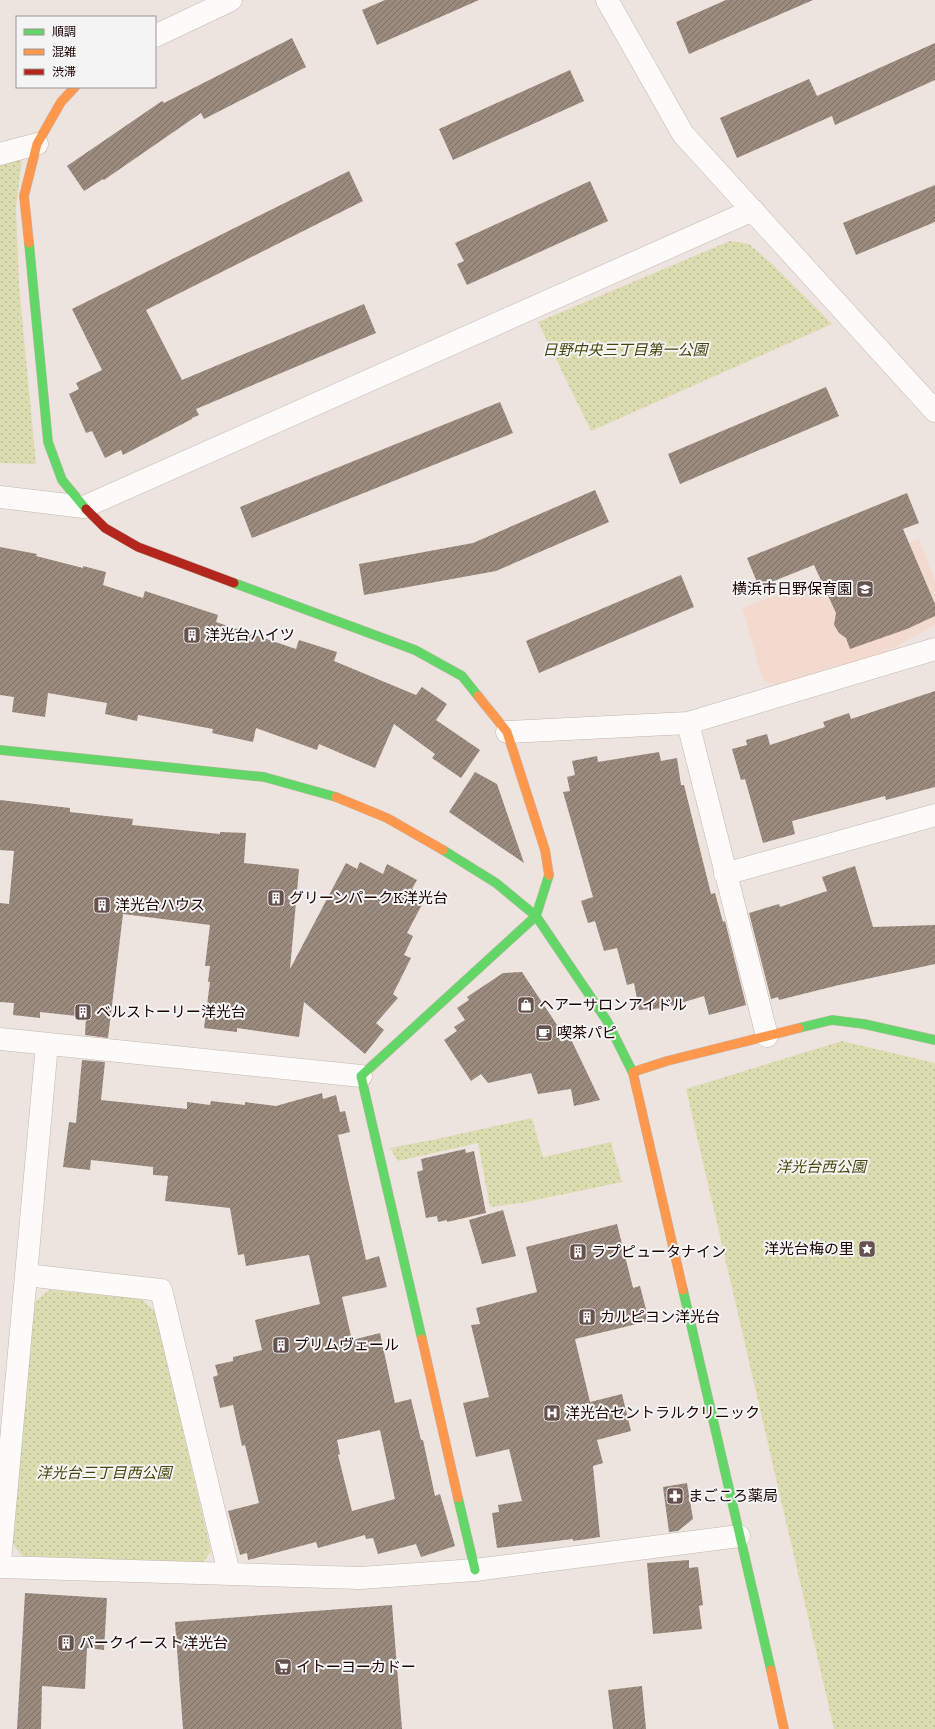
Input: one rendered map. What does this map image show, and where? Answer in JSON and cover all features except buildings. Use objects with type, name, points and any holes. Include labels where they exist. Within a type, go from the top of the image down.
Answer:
[{"type":"street","points":[[156,36],[231,0]]},
{"type":"street","points":[[607,0],[683,134],[935,411]]},
{"type":"street","points":[[0,1039],[361,1076],[536,916],[549,874],[545,850],[507,732],[462,676],[415,650],[138,547],[105,528],[84,507],[62,480],[48,442],[24,196],[37,144],[61,102],[74,88]]},
{"type":"street","points":[[0,154],[37,144]]},
{"type":"street","points":[[0,497],[84,507],[753,210]]},
{"type":"street","points":[[507,732],[688,723],[935,649]]},
{"type":"street","points":[[688,723],[725,874],[768,1036]]},
{"type":"street","points":[[0,750],[264,777],[329,794],[387,818],[461,860],[496,883],[536,916],[607,1021],[633,1072],[784,1729]]},
{"type":"street","points":[[725,874],[935,815]]},
{"type":"street","points":[[633,1072],[667,1061],[832,1020],[864,1024],[935,1040]]},
{"type":"street","points":[[0,1562],[47,1044]]},
{"type":"street","points":[[361,1076],[475,1570]]},
{"type":"street","points":[[26,1275],[161,1290],[229,1573]]},
{"type":"street","points":[[0,1567],[360,1578],[475,1570],[739,1536]]},
{"type":"shaded area","points":[[919,539],[935,581],[935,625],[867,662],[834,666],[780,686],[763,681],[742,608]]},
{"type":"green space","points":[[22,159],[16,207],[19,286],[36,464],[0,463],[0,164]]},
{"type":"green space","name":"日野中央三丁目第一公園","points":[[730,241],[749,244],[770,262],[832,324],[591,431],[538,322]]},
{"type":"green space","name":"洋光台西公園","points":[[842,1041],[935,1063],[935,1729],[834,1729],[686,1089]]},
{"type":"green space","points":[[532,1118],[543,1157],[611,1142],[622,1182],[521,1203],[490,1207],[478,1143],[398,1161],[390,1148],[437,1139]]},
{"type":"green space","name":"洋光台三丁目西公園","points":[[49,1290],[141,1299],[155,1311],[211,1551],[203,1563],[22,1556],[12,1543],[35,1302]]},
{"type":"traffic: fast","points":[[29,243],[48,442],[62,480],[86,509]]},
{"type":"traffic: fast","points":[[234,583],[415,650],[462,676],[478,696]]},
{"type":"traffic: fast","points":[[0,750],[264,777],[336,797]]},
{"type":"traffic: fast","points":[[443,850],[496,883],[536,916],[607,1021],[633,1073]]},
{"type":"traffic: fast","points":[[422,1339],[361,1076],[536,916],[549,875]]},
{"type":"traffic: fast","points":[[799,1028],[832,1020],[864,1024],[935,1040]]},
{"type":"traffic: fast","points":[[683,1290],[771,1670]]},
{"type":"traffic: fast","points":[[458,1498],[475,1570]]},
{"type":"traffic: slow","points":[[29,243],[24,196],[37,144],[61,102],[74,88]]},
{"type":"traffic: slow","points":[[478,696],[507,732],[545,850],[549,875]]},
{"type":"traffic: slow","points":[[336,797],[387,818],[443,850]]},
{"type":"traffic: slow","points":[[633,1072],[667,1061],[799,1028]]},
{"type":"traffic: slow","points":[[633,1073],[683,1290]]},
{"type":"traffic: slow","points":[[422,1339],[458,1498]]},
{"type":"traffic: slow","points":[[771,1670],[784,1729]]},
{"type":"traffic: jam","points":[[86,509],[105,528],[138,547],[234,583]]},
{"type":"place","name":"横浜市日野保育園","points":[[865,589]]},
{"type":"place","name":"洋光台ハイツ","points":[[192,635]]},
{"type":"place","name":"グリーンパークK洋光台","points":[[276,898]]},
{"type":"place","name":"洋光台ハウス","points":[[102,905]]},
{"type":"place","name":"ヘアーサロンアイドル","points":[[526,1005]]},
{"type":"place","name":"ベルストーリー洋光台","points":[[83,1012]]},
{"type":"place","name":"喫茶パピ","points":[[544,1033]]},
{"type":"place","name":"洋光台梅の里","points":[[867,1249]]},
{"type":"place","name":"ラプピュータナイン","points":[[578,1252]]},
{"type":"place","name":"カルピヨン洋光台","points":[[587,1317]]},
{"type":"place","name":"プリムヴェール","points":[[281,1345]]},
{"type":"place","name":"洋光台セントラルクリニック","points":[[552,1413]]},
{"type":"place","name":"まごころ薬局","points":[[675,1496]]},
{"type":"place","name":"パークイースト洋光台","points":[[66,1643]]},
{"type":"place","name":"イトーヨーカドー","points":[[283,1667]]}]
